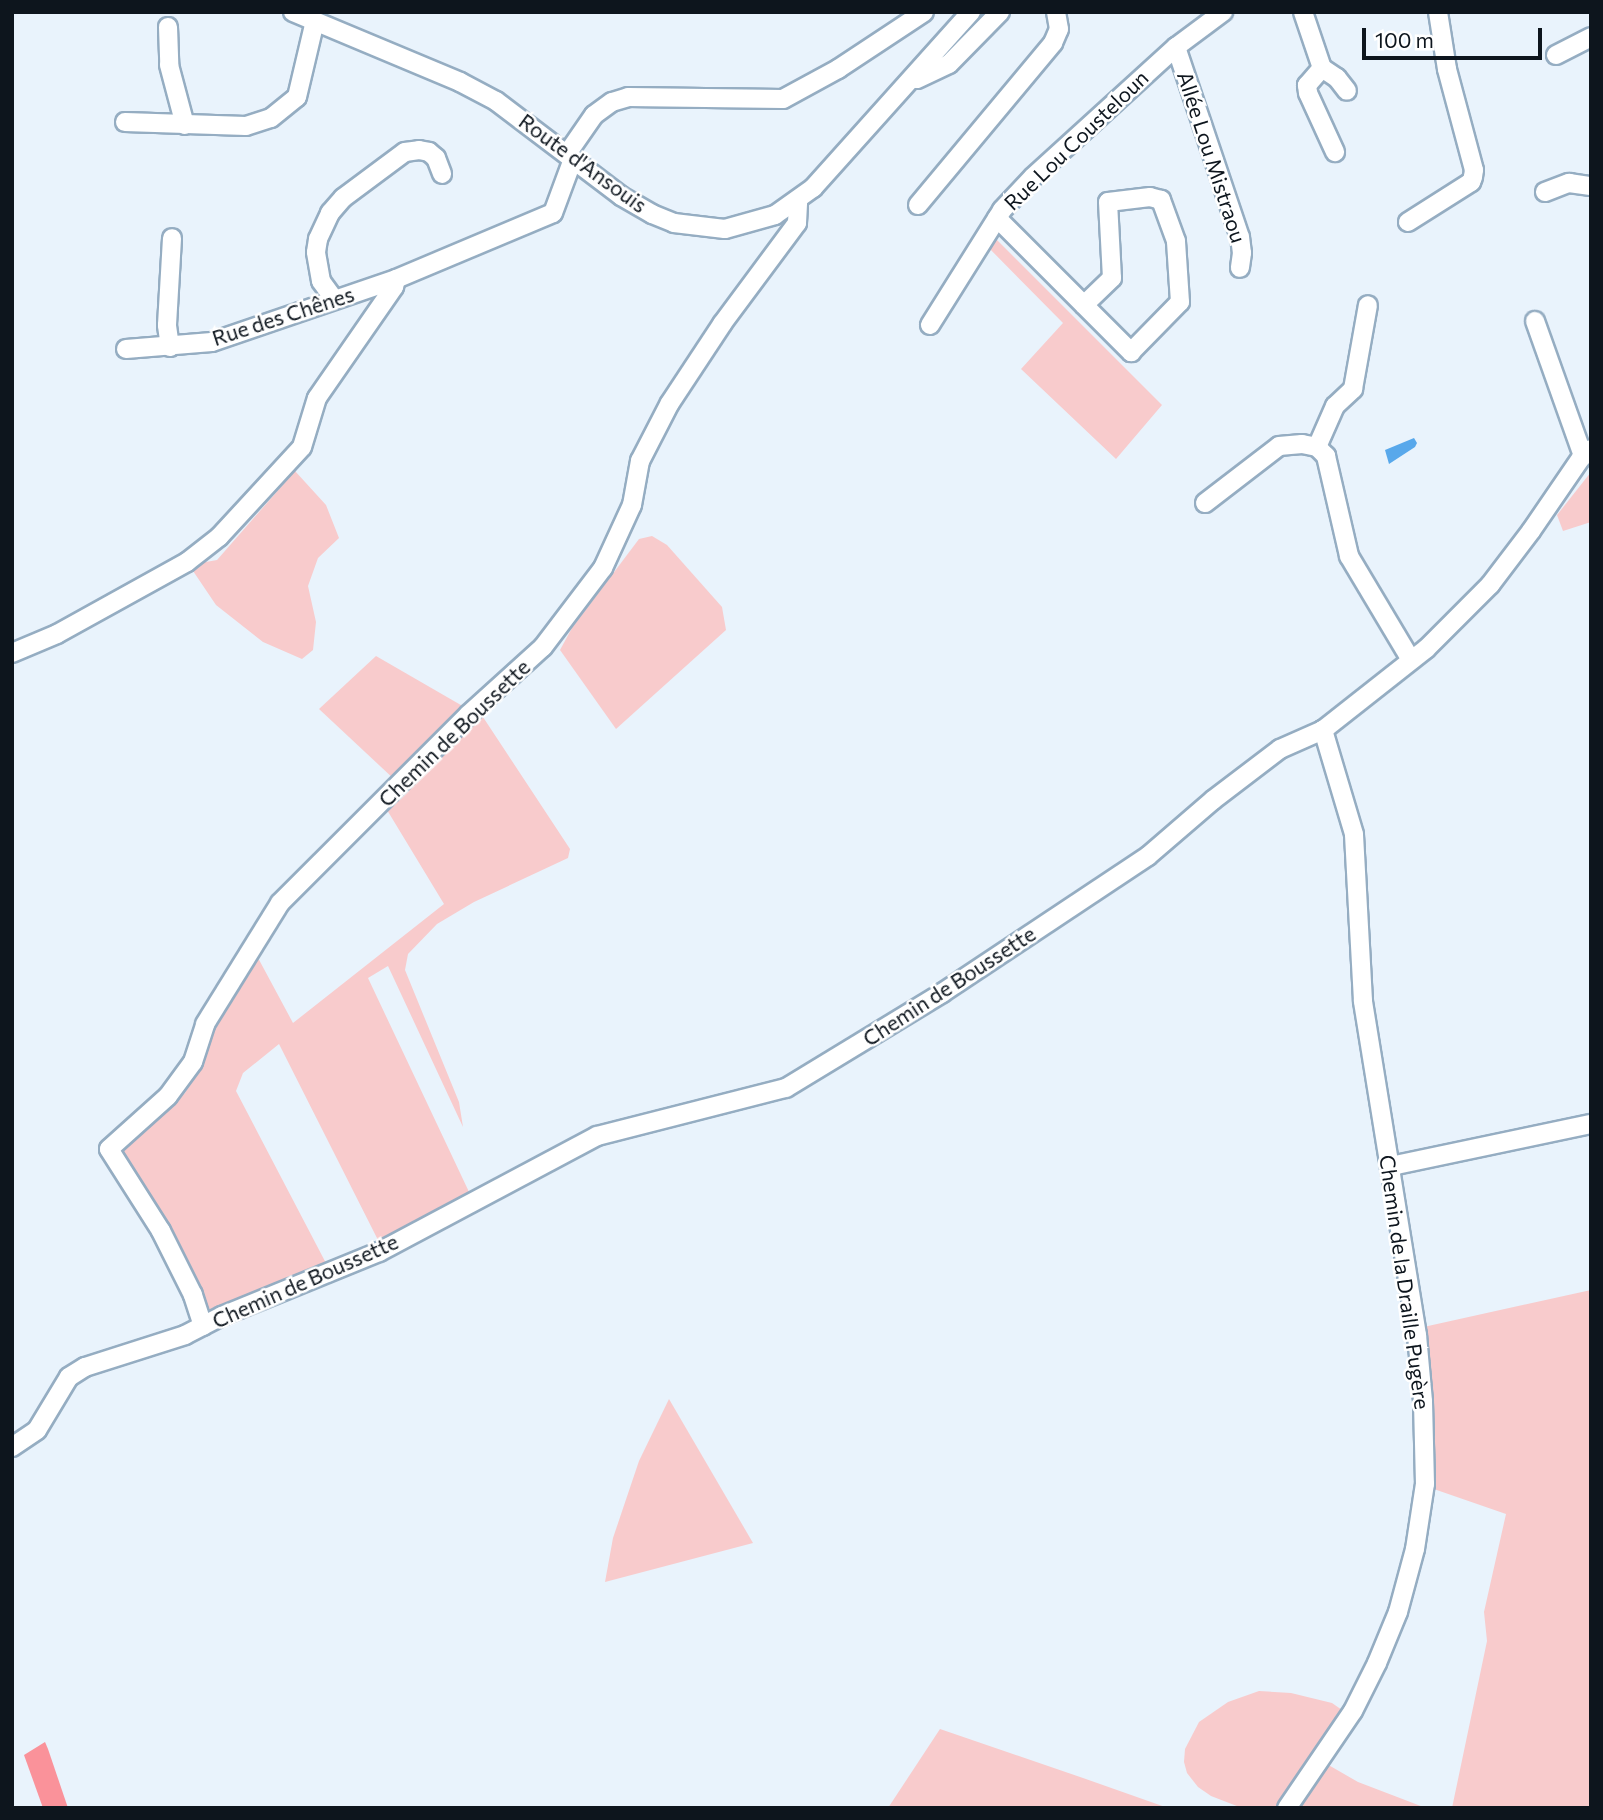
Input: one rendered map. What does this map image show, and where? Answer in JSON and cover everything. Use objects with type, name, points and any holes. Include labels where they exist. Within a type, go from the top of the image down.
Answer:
[{"type":"street","name":"Route d'Ansouis","points":[[293,12],[460,82],[496,101],[621,196],[674,223],[724,229],[775,215],[798,201],[910,82],[971,12]]},
{"type":"street","name":"Rue des Chênes","points":[[126,349],[212,342],[396,279],[553,213],[570,156],[594,115],[612,102],[628,97],[783,99],[838,69],[924,12]]},
{"type":"street","points":[[910,82],[949,64],[1000,12]]},
{"type":"street","points":[[918,205],[1054,43],[1059,29],[1056,12]]},
{"type":"street","name":"Rue Lou Cousteloun","points":[[930,325],[997,218],[1075,136],[1176,47],[1223,12]]},
{"type":"street","points":[[1303,12],[1322,68],[1337,78],[1347,91]]},
{"type":"street","points":[[1408,222],[1471,183],[1474,170],[1447,69],[1438,12]]},
{"type":"street","points":[[125,122],[246,126],[271,118],[297,97],[315,21]]},
{"type":"street","points":[[168,27],[169,65],[185,125]]},
{"type":"street","points":[[1556,55],[1591,37]]},
{"type":"street","name":"Allée Lou Mistraou","points":[[1176,47],[1240,237],[1240,268]]},
{"type":"street","points":[[1322,68],[1307,85],[1308,93],[1335,152]]},
{"type":"street","points":[[334,299],[321,281],[316,252],[318,239],[330,213],[343,198],[405,152],[429,152],[436,158],[442,174]]},
{"type":"street","points":[[1545,192],[1569,183],[1591,186]]},
{"type":"street","points":[[997,218],[1084,305],[1131,352],[1180,302],[1176,241],[1161,200],[1150,197],[1108,202],[1112,278],[1084,305]]},
{"type":"street","name":"Chemin de Boussette","points":[[798,201],[797,223],[722,324],[670,403],[640,461],[632,505],[603,568],[543,647],[468,715],[280,903],[205,1024],[194,1062],[168,1096],[109,1149],[161,1231],[193,1295],[203,1326],[379,1252],[597,1136],[786,1088],[942,993],[1148,856],[1213,800],[1280,749],[1324,730],[1411,660],[1490,585],[1587,452]]},
{"type":"street","points":[[170,347],[167,325],[172,238]]},
{"type":"street","points":[[12,653],[57,634],[187,562],[219,537],[302,447],[317,398],[394,287],[396,279]]},
{"type":"street","points":[[1317,447],[1335,405],[1353,389],[1368,306]]},
{"type":"street","points":[[1535,321],[1587,452]]},
{"type":"street","points":[[1205,503],[1279,446],[1302,444],[1317,447],[1326,456],[1349,556],[1411,660]]},
{"type":"street","name":"Chemin de la Draille Pugère","points":[[1287,1808],[1353,1711],[1377,1663],[1398,1612],[1417,1536],[1425,1484],[1423,1401],[1391,1166],[1363,1001],[1354,834],[1324,730]]},
{"type":"street","points":[[1391,1166],[1591,1124]]},
{"type":"street","points":[[12,1447],[37,1430],[69,1377],[85,1367],[185,1335],[203,1326]]},
{"type":"shaded area","points":[[990,233],[1162,405],[1116,459],[1021,369],[1063,323],[984,243]]},
{"type":"shaded area","points":[[295,471],[326,505],[339,538],[318,558],[308,586],[316,622],[313,650],[302,659],[263,642],[216,605],[189,565],[217,560]]},
{"type":"shaded area","points":[[1591,472],[1591,522],[1563,531],[1557,515]]},
{"type":"shaded area","points":[[652,536],[667,545],[722,607],[726,630],[616,729],[560,650],[572,628],[639,539]]},
{"type":"shaded area","points":[[376,656],[466,708],[395,780],[319,709]]},
{"type":"shaded area","points":[[481,714],[570,849],[568,858],[474,902],[437,924],[408,954],[405,970],[459,1102],[463,1127],[388,966],[368,978],[470,1194],[380,1244],[279,1044],[243,1073],[236,1091],[328,1267],[218,1311],[203,1307],[120,1163],[123,1143],[185,1093],[200,1066],[217,1018],[257,956],[293,1023],[444,904],[384,805]]},
{"type":"shaded area","points":[[1591,1290],[1591,1808],[1452,1808],[1487,1641],[1484,1612],[1506,1514],[1428,1487],[1419,1328]]},
{"type":"shaded area","points":[[669,1399],[753,1543],[605,1582],[613,1538],[639,1461]]},
{"type":"shaded area","points":[[1259,1691],[1291,1693],[1332,1703],[1345,1712],[1282,1808],[1242,1808],[1211,1796],[1198,1787],[1187,1773],[1184,1762],[1185,1749],[1199,1722],[1228,1702]]},
{"type":"shaded area","points":[[940,1729],[1083,1778],[1168,1808],[888,1808]]},
{"type":"shaded area","points":[[45,1742],[68,1808],[43,1808],[24,1755]]},
{"type":"shaded area","points":[[1325,1763],[1358,1782],[1426,1808],[1295,1808]]},
{"type":"water","points":[[1414,438],[1417,443],[1415,447],[1389,464],[1385,450]]}]
